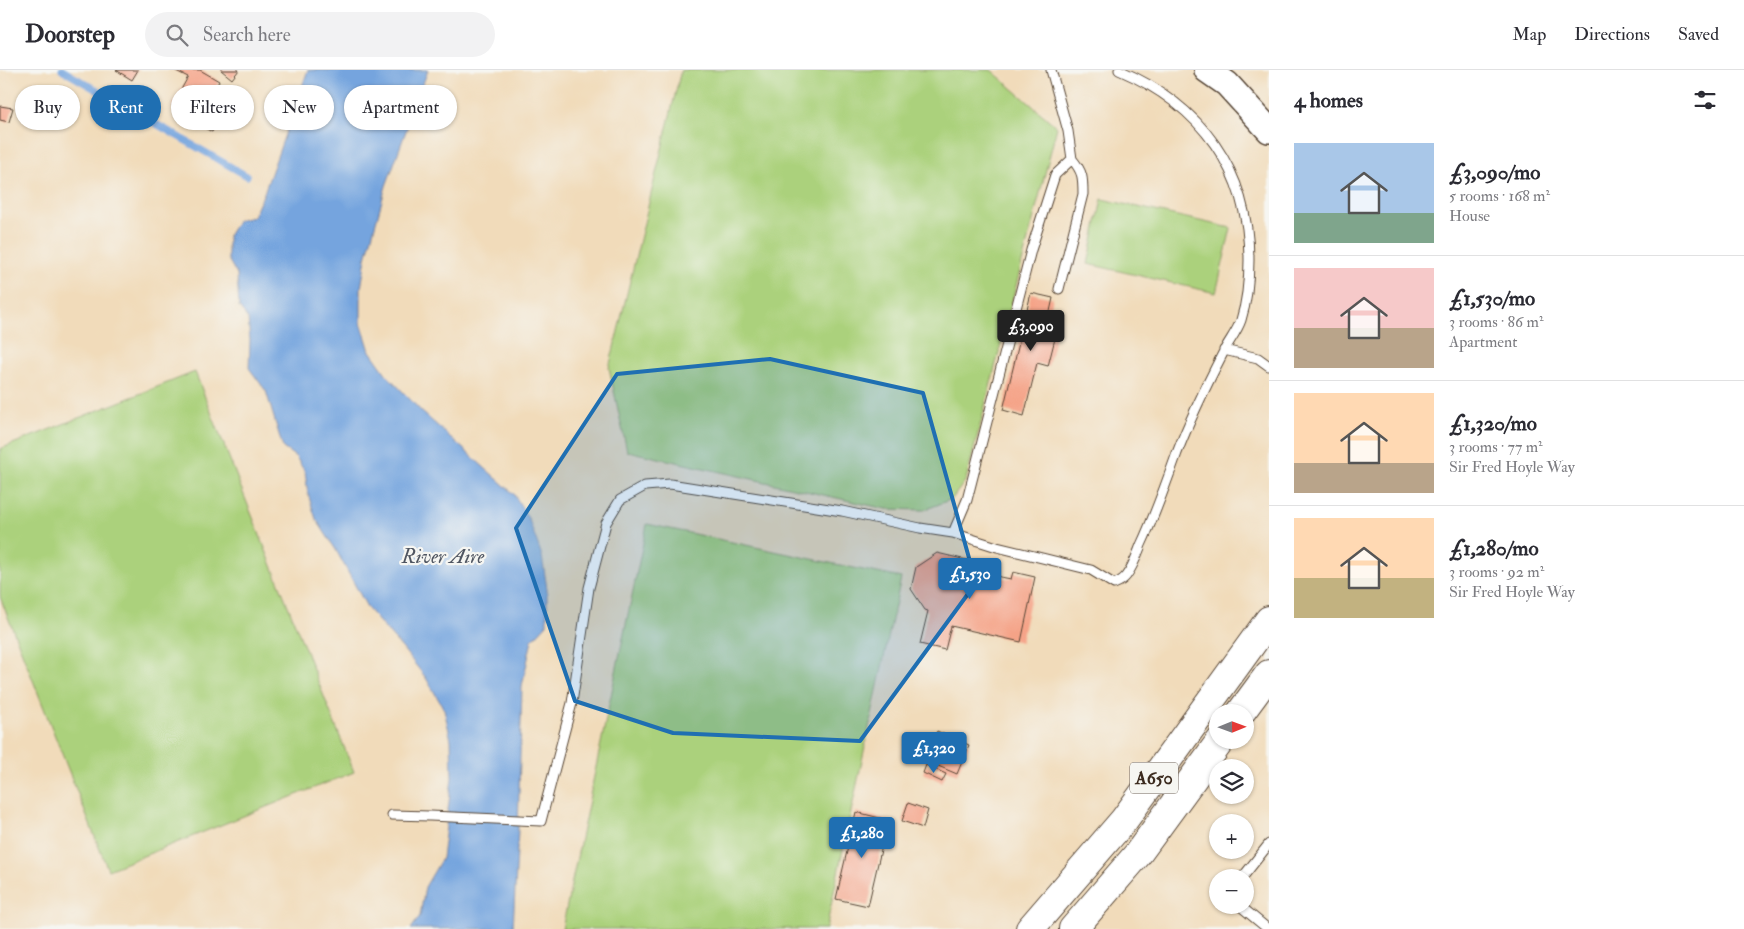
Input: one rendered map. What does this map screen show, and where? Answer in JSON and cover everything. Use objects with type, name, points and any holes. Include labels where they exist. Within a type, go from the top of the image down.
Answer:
[{"type":"highway","name":"A650","points":[[1030,929],[1124,820],[1269,620]]},
{"type":"highway","points":[[1247,704],[1269,674]]},
{"type":"highway","name":"A650","points":[[1073,929],[1137,855],[1214,749]]},
{"type":"street","points":[[1207,70],[1227,84],[1269,130]]},
{"type":"lane","points":[[1051,70],[1068,131],[1072,159],[1080,169],[1083,180],[1083,194],[1059,289]]},
{"type":"lane","points":[[392,815],[541,821],[572,703],[589,588],[606,523],[620,500],[645,486],[670,484],[842,511],[920,528],[953,533],[997,547],[1092,570],[1114,584],[1125,577],[1149,528],[1191,418],[1224,350],[1241,321],[1249,280],[1249,240],[1242,198],[1225,159],[1200,126],[1175,102],[1142,80],[1119,70]]},
{"type":"lane","points":[[953,533],[967,500],[1043,210],[1055,175],[1072,159]]},
{"type":"lane","points":[[1224,350],[1258,358],[1269,366]]},
{"type":"lane","points":[[1249,869],[1269,844]]},
{"type":"lane","points":[[1250,914],[1268,929]]},
{"type":"highlighted area","points":[[770,359],[923,393],[976,583],[860,741],[673,733],[575,701],[516,528],[617,374]]},
{"type":"green space","points":[[681,70],[991,70],[1057,127],[966,480],[952,499],[924,510],[886,509],[627,451],[609,368]]},
{"type":"green space","points":[[1102,199],[1231,228],[1216,293],[1088,264]]},
{"type":"green space","points":[[195,372],[354,772],[108,870],[0,597],[0,449]]},
{"type":"green space","points":[[647,524],[901,578],[826,929],[562,929]]},
{"type":"water","name":"River Aire","points":[[308,70],[428,70],[423,85],[344,85],[344,130],[406,130],[386,186],[366,258],[361,288],[361,322],[370,351],[387,375],[422,412],[514,494],[529,520],[542,556],[547,589],[547,624],[532,640],[522,686],[513,929],[411,929],[420,916],[425,887],[442,858],[452,778],[451,740],[444,709],[426,678],[368,609],[336,550],[316,519],[308,494],[305,472],[296,457],[283,448],[266,391],[249,368],[250,340],[248,319],[239,307],[237,275],[228,259],[228,236],[238,220],[253,217],[264,193],[287,130],[334,130],[334,85],[303,85]]},
{"type":"building","points":[[116,70],[138,70],[132,80]]},
{"type":"building","points":[[174,70],[200,70],[219,81],[217,85],[184,85],[188,77]]},
{"type":"building","points":[[221,70],[239,70],[232,79]]},
{"type":"building","points":[[0,106],[13,108],[9,122],[0,120]]},
{"type":"building","points":[[1031,293],[1053,298],[1049,316],[1060,319],[1048,366],[1037,363],[1024,416],[1003,410]]},
{"type":"building","points":[[937,553],[992,566],[990,575],[1011,579],[1013,572],[1035,577],[1021,642],[951,626],[945,650],[920,644],[928,611],[925,610],[911,589],[916,567]]},
{"type":"building","points":[[937,731],[969,745],[957,774],[924,760]]},
{"type":"building","points":[[926,765],[946,774],[942,782],[923,773]]},
{"type":"building","points":[[908,803],[928,810],[923,828],[902,821]]},
{"type":"building","points":[[856,812],[888,820],[868,906],[836,899]]},
{"type":"waterway","points":[[62,70],[247,176]]}]
